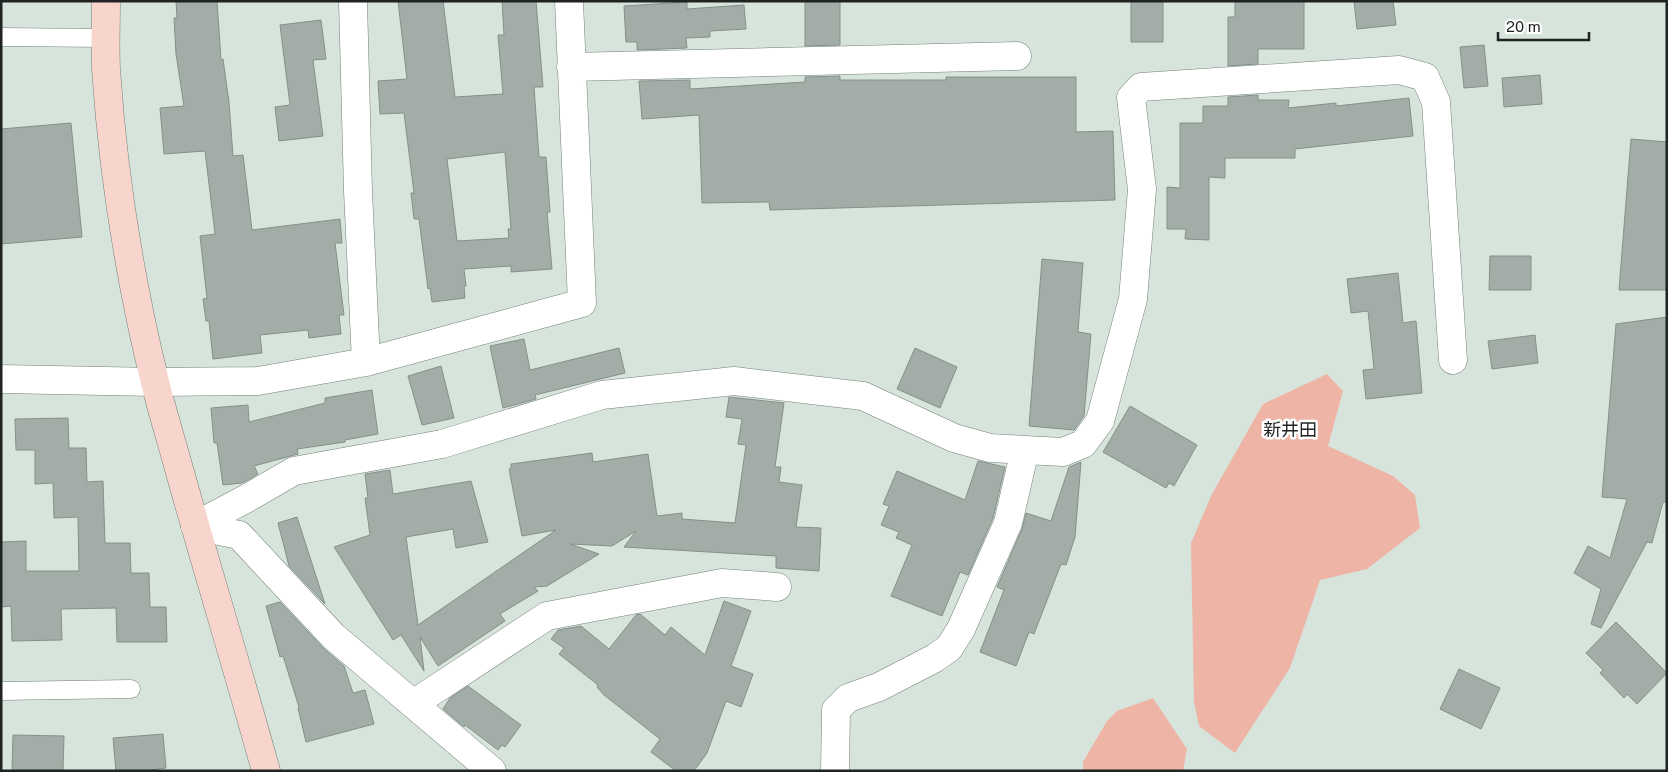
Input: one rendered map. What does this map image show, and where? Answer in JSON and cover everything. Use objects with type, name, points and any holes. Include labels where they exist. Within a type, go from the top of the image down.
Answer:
[{"type":"street","points":[[106,1],[106,68],[115,162],[125,234],[144,334],[155,382],[195,526],[266,771]]},
{"type":"street","points":[[353,1],[366,362]]},
{"type":"street","points":[[1,379],[155,382],[258,381],[366,362],[582,303],[568,1]]},
{"type":"street","points":[[571,67],[1017,56]]},
{"type":"street","points":[[195,526],[294,471],[442,444],[602,395],[734,381],[863,396],[954,438],[990,448],[1064,452],[1083,444],[1100,421],[1133,299],[1142,189],[1131,98],[1140,87],[1399,70],[1424,77],[1436,102],[1453,360]]},
{"type":"street","points":[[835,771],[836,710],[848,698],[879,687],[935,658],[949,648],[961,629],[1008,523],[1025,450]]},
{"type":"street","points":[[195,526],[239,536],[333,636],[492,771]]},
{"type":"street","points":[[413,704],[547,616],[722,583],[778,587]]},
{"type":"lane","points":[[1,37],[106,38]]},
{"type":"lane","points":[[1,690],[132,689]]},
{"type":"shaded area","points":[[1327,374],[1343,391],[1328,446],[1393,476],[1415,495],[1420,528],[1367,569],[1320,580],[1290,668],[1235,753],[1199,726],[1194,702],[1191,543],[1212,494],[1263,404]]},
{"type":"shaded area","points":[[1153,698],[1187,749],[1183,771],[1083,771],[1083,762],[1107,721],[1117,711]]},
{"type":"building","points":[[176,1],[217,1],[221,60],[223,59],[229,102],[233,156],[243,155],[252,230],[340,219],[342,243],[335,243],[344,315],[339,315],[341,334],[309,338],[308,330],[260,335],[262,353],[213,359],[209,321],[206,321],[203,299],[207,298],[200,236],[215,234],[205,151],[164,154],[160,108],[184,106],[176,54],[174,18],[177,18]]},
{"type":"building","points":[[398,1],[443,1],[455,97],[503,94],[498,35],[504,35],[502,1],[536,1],[543,87],[534,87],[539,157],[546,157],[550,212],[547,212],[552,269],[511,272],[511,266],[464,269],[465,298],[432,302],[430,288],[428,289],[419,219],[414,219],[411,193],[414,193],[404,113],[380,114],[378,81],[407,79]],"holes":[[[505,152],[511,229],[508,229],[509,238],[457,241],[447,159]]]},
{"type":"building","points":[[805,1],[840,1],[840,45],[805,46]]},
{"type":"building","points":[[1131,1],[1163,1],[1163,42],[1131,42]]},
{"type":"building","points":[[1235,1],[1304,1],[1304,49],[1258,49],[1258,64],[1228,66],[1228,17],[1235,17]]},
{"type":"building","points":[[1354,1],[1393,1],[1396,25],[1357,29]]},
{"type":"building","points":[[687,2],[687,9],[744,5],[746,29],[710,31],[710,37],[686,38],[687,48],[637,50],[637,42],[626,42],[624,6]]},
{"type":"building","points":[[321,20],[326,59],[313,60],[323,136],[279,141],[275,107],[290,105],[280,25]]},
{"type":"building","points":[[1484,45],[1488,86],[1464,88],[1460,47]]},
{"type":"building","points":[[1540,75],[1542,104],[1504,107],[1502,78]]},
{"type":"building","points":[[840,76],[840,80],[946,80],[946,77],[1076,77],[1076,132],[1113,131],[1115,200],[770,210],[769,202],[702,203],[699,115],[642,119],[639,81],[690,80],[690,89],[805,82],[805,77]]},
{"type":"building","points":[[1258,95],[1258,100],[1289,100],[1288,108],[1336,103],[1336,106],[1409,98],[1413,136],[1295,149],[1295,158],[1225,158],[1225,178],[1209,177],[1209,240],[1185,239],[1186,229],[1167,229],[1167,187],[1180,188],[1180,123],[1203,123],[1203,106],[1228,106],[1228,97]]},
{"type":"building","points":[[71,123],[82,237],[1,244],[1,129]]},
{"type":"building","points":[[1631,139],[1667,142],[1667,290],[1619,290]]},
{"type":"building","points":[[1490,256],[1531,256],[1531,290],[1489,290]]},
{"type":"building","points":[[1042,259],[1083,263],[1078,332],[1091,334],[1084,416],[1074,430],[1029,426]]},
{"type":"building","points":[[1398,273],[1403,323],[1416,321],[1422,393],[1366,399],[1363,370],[1374,369],[1368,311],[1351,313],[1347,279]]},
{"type":"building","points":[[1667,317],[1667,502],[1663,502],[1652,543],[1647,542],[1601,628],[1591,624],[1601,589],[1574,573],[1588,546],[1610,558],[1627,499],[1602,497],[1616,324]]},
{"type":"building","points":[[1535,335],[1538,363],[1492,369],[1488,341]]},
{"type":"building","points":[[524,339],[530,370],[619,348],[625,373],[535,395],[536,399],[503,408],[490,346]]},
{"type":"building","points":[[915,348],[957,367],[940,408],[897,389]]},
{"type":"building","points":[[441,366],[454,418],[422,425],[408,376]]},
{"type":"building","points":[[372,390],[378,434],[345,440],[345,442],[297,449],[298,454],[254,466],[258,474],[242,483],[223,485],[217,443],[214,443],[211,408],[248,405],[249,422],[325,403],[325,398]]},
{"type":"building","points":[[729,397],[784,403],[775,467],[781,467],[779,482],[802,485],[796,527],[821,528],[819,571],[776,568],[776,556],[624,547],[636,531],[612,546],[570,544],[599,554],[547,586],[534,587],[538,591],[500,614],[505,621],[438,666],[420,637],[424,671],[401,635],[393,640],[334,547],[370,535],[365,498],[368,498],[365,474],[390,470],[393,494],[471,481],[488,542],[456,548],[453,529],[406,537],[418,625],[556,530],[522,536],[509,469],[511,469],[511,464],[592,453],[593,462],[648,454],[657,516],[682,513],[682,519],[735,523],[746,445],[738,444],[742,419],[726,417]]},
{"type":"building","points":[[1130,406],[1197,445],[1174,486],[1169,483],[1166,488],[1103,452]]},
{"type":"building","points":[[68,418],[69,448],[86,448],[87,482],[103,481],[105,543],[130,543],[131,573],[149,573],[150,607],[166,607],[167,642],[117,642],[116,608],[61,609],[62,640],[12,641],[11,606],[1,607],[1,542],[26,541],[26,571],[79,571],[78,517],[54,518],[53,483],[35,484],[35,450],[16,450],[15,419]]},
{"type":"building","points":[[978,461],[1005,467],[993,518],[968,575],[960,572],[942,616],[891,596],[912,545],[896,538],[899,532],[881,525],[889,506],[883,504],[897,471],[965,500]]},
{"type":"building","points":[[1081,462],[1075,537],[1066,565],[1061,564],[1034,634],[1029,632],[1016,666],[980,652],[1004,590],[997,587],[1022,529],[1026,513],[1051,521],[1069,467]]},
{"type":"building","points":[[297,517],[325,604],[289,566],[278,523]]},
{"type":"building","points":[[724,601],[751,611],[731,666],[753,674],[741,707],[726,701],[707,753],[694,771],[676,771],[651,752],[660,739],[604,695],[597,687],[598,685],[559,654],[564,648],[551,639],[558,630],[581,626],[609,649],[636,615],[640,614],[665,635],[671,627],[705,655]]},
{"type":"building","points":[[280,602],[322,647],[344,666],[353,693],[365,690],[374,724],[306,742],[299,707],[283,656],[280,657],[266,606]]},
{"type":"building","points":[[1616,622],[1667,673],[1637,704],[1627,694],[1624,698],[1600,673],[1603,670],[1586,653]]},
{"type":"building","points":[[1459,669],[1500,688],[1481,729],[1440,709]]},
{"type":"building","points":[[468,686],[521,725],[505,747],[502,745],[498,750],[465,725],[464,727],[443,709],[450,698]]},
{"type":"building","points":[[163,734],[166,768],[142,771],[116,771],[113,738]]},
{"type":"building","points":[[13,735],[64,736],[63,771],[12,771]]},
{"type":"district","name":"新井田","points":[[1290,429]]}]
